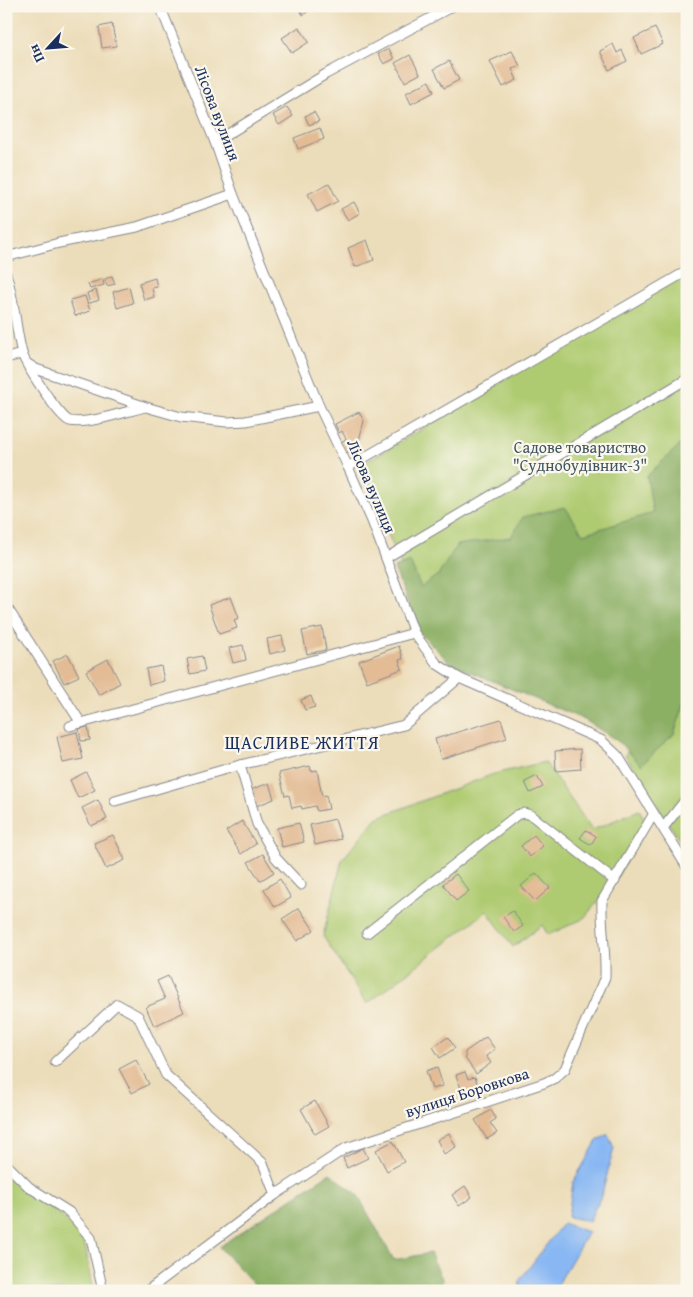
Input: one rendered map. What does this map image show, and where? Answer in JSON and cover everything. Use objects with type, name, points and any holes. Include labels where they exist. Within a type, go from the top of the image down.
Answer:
[{"type":"street","name":"Лісова вулиця","points":[[160,6],[215,142],[232,194],[319,406],[348,467],[386,558],[414,633],[437,664],[458,678],[601,740],[618,756],[687,867]]},
{"type":"street","points":[[215,142],[326,74],[453,6]]},
{"type":"street","points":[[6,257],[59,243],[137,227],[232,194]]},
{"type":"street","points":[[348,467],[687,271]]},
{"type":"street","points":[[6,274],[15,308],[22,354],[62,417],[69,421],[85,421],[146,407]]},
{"type":"street","points":[[6,358],[22,354]]},
{"type":"street","points":[[28,364],[146,407],[181,417],[227,422],[246,421],[319,406]]},
{"type":"street","points":[[386,558],[687,379]]},
{"type":"street","points":[[6,606],[81,723]]},
{"type":"street","points":[[70,726],[414,633]]},
{"type":"street","points":[[115,801],[240,765],[404,725],[458,678]]},
{"type":"street","points":[[240,765],[257,824],[276,858],[301,886]]},
{"type":"street","points":[[663,828],[687,798]]},
{"type":"street","points":[[367,933],[517,815],[524,812],[531,815],[615,881]]},
{"type":"street","name":"вулиця Боровкова","points":[[147,1291],[275,1195],[346,1148],[544,1083],[555,1078],[565,1069],[605,977],[606,962],[602,901],[653,815]]},
{"type":"street","points":[[55,1062],[117,1004],[138,1016],[166,1075],[264,1163],[275,1195]]},
{"type":"street","points":[[6,1164],[29,1187],[69,1212],[91,1238],[103,1291]]},
{"type":"green space","name":"Садове товариство \"Суднобудівник-3\"","points":[[687,273],[687,526],[427,626],[359,466]]},
{"type":"green space","points":[[687,438],[687,696],[674,734],[641,765],[619,742],[585,720],[450,663],[420,633],[394,568],[410,562],[421,587],[439,574],[457,545],[511,537],[523,517],[565,507],[583,534],[653,513],[647,476]]},
{"type":"green space","points":[[687,660],[687,852],[625,755]]},
{"type":"green space","points":[[545,762],[592,830],[639,810],[648,823],[615,881],[583,919],[548,935],[542,925],[513,947],[487,911],[367,1004],[323,936],[342,860],[376,818],[494,774]]},
{"type":"green space","points":[[6,1173],[25,1191],[62,1216],[84,1241],[94,1291],[6,1291]]},
{"type":"green space","points":[[330,1173],[357,1194],[394,1260],[430,1253],[443,1281],[438,1291],[261,1291],[219,1247]]},
{"type":"water","points":[[608,1134],[614,1148],[602,1194],[589,1221],[568,1217],[573,1182],[597,1141]]},
{"type":"water","points":[[563,1223],[588,1232],[554,1291],[521,1291],[519,1281]]},
{"type":"building","points":[[298,6],[315,6],[303,15]]},
{"type":"building","points":[[112,24],[116,46],[102,48],[99,27]]},
{"type":"building","points":[[299,27],[309,42],[292,53],[282,38]]},
{"type":"building","points":[[655,28],[663,44],[641,54],[634,38]]},
{"type":"building","points":[[613,44],[617,53],[622,50],[627,61],[609,70],[600,51]]},
{"type":"building","points":[[389,49],[394,59],[384,64],[378,54]]},
{"type":"building","points":[[512,51],[520,66],[512,69],[517,80],[503,87],[490,61]]},
{"type":"building","points":[[410,55],[420,74],[405,82],[395,63]]},
{"type":"building","points":[[449,61],[459,80],[444,88],[434,69]]},
{"type":"building","points":[[429,81],[434,92],[411,104],[406,93]]},
{"type":"building","points":[[287,107],[293,116],[279,125],[273,115]]},
{"type":"building","points":[[314,112],[319,121],[309,125],[305,116]]},
{"type":"building","points":[[320,128],[324,139],[298,149],[294,138]]},
{"type":"building","points":[[329,183],[338,201],[317,212],[308,194]]},
{"type":"building","points":[[354,202],[360,213],[348,220],[341,209]]},
{"type":"building","points":[[367,240],[374,260],[355,267],[348,248]]},
{"type":"building","points":[[112,276],[115,284],[107,286],[105,279]]},
{"type":"building","points":[[155,278],[157,287],[152,288],[154,297],[144,300],[139,283]]},
{"type":"building","points":[[103,279],[104,285],[90,289],[88,284]]},
{"type":"building","points":[[129,287],[133,303],[117,308],[113,292]]},
{"type":"building","points":[[96,290],[99,300],[90,303],[87,293]]},
{"type":"building","points":[[85,296],[90,311],[75,316],[70,300]]},
{"type":"building","points":[[359,412],[364,421],[357,448],[346,453],[341,442],[346,439],[342,431],[339,433],[335,424]]},
{"type":"building","points":[[231,597],[239,618],[234,620],[237,628],[219,634],[209,605]]},
{"type":"building","points":[[322,627],[326,650],[307,654],[302,631]]},
{"type":"building","points":[[282,636],[285,650],[270,654],[267,639]]},
{"type":"building","points":[[243,645],[246,660],[233,663],[229,648]]},
{"type":"building","points":[[399,646],[403,659],[399,660],[402,669],[367,682],[359,661]]},
{"type":"building","points":[[68,654],[79,676],[64,683],[53,661]]},
{"type":"building","points":[[202,656],[205,671],[190,674],[187,659]]},
{"type":"building","points":[[108,659],[120,683],[99,695],[86,671]]},
{"type":"building","points":[[161,666],[164,681],[149,685],[146,669]]},
{"type":"building","points":[[311,696],[315,707],[305,710],[301,700]]},
{"type":"building","points":[[501,719],[507,738],[441,759],[435,739]]},
{"type":"building","points":[[88,727],[90,740],[81,741],[79,729]]},
{"type":"building","points":[[77,732],[83,759],[63,763],[57,737]]},
{"type":"building","points":[[580,749],[581,769],[556,771],[555,751]]},
{"type":"building","points":[[310,766],[311,771],[317,770],[322,796],[326,795],[329,809],[317,811],[315,806],[302,809],[301,806],[292,808],[289,795],[285,796],[279,773]]},
{"type":"building","points":[[86,772],[95,790],[78,798],[70,780]]},
{"type":"building","points":[[537,776],[543,787],[530,793],[525,782]]},
{"type":"building","points":[[269,783],[274,799],[256,806],[250,790]]},
{"type":"building","points":[[98,800],[107,819],[91,826],[82,808]]},
{"type":"building","points":[[335,819],[341,839],[315,845],[310,825]]},
{"type":"building","points":[[242,821],[256,844],[241,854],[226,831]]},
{"type":"building","points":[[299,823],[304,842],[282,847],[277,828]]},
{"type":"building","points":[[586,830],[596,836],[591,845],[580,838]]},
{"type":"building","points":[[113,835],[125,860],[106,869],[94,843]]},
{"type":"building","points":[[534,835],[543,846],[530,857],[521,846]]},
{"type":"building","points":[[263,854],[274,872],[260,881],[248,862]]},
{"type":"building","points":[[536,873],[550,888],[535,901],[521,886]]},
{"type":"building","points":[[456,874],[469,891],[456,901],[443,884]]},
{"type":"building","points":[[280,879],[291,898],[275,907],[264,889]]},
{"type":"building","points":[[299,908],[314,930],[297,941],[282,919]]},
{"type":"building","points":[[513,911],[523,926],[514,932],[503,917]]},
{"type":"building","points":[[168,976],[184,1012],[154,1026],[146,1007],[165,999],[157,981]]},
{"type":"building","points":[[448,1037],[455,1048],[440,1058],[433,1047]]},
{"type":"building","points":[[486,1037],[495,1049],[486,1056],[491,1063],[476,1074],[465,1058],[465,1052]]},
{"type":"building","points":[[136,1060],[149,1084],[132,1093],[119,1069]]},
{"type":"building","points":[[437,1067],[443,1086],[432,1089],[426,1071]]},
{"type":"building","points":[[465,1072],[468,1079],[475,1077],[479,1088],[463,1094],[456,1075]]},
{"type":"building","points":[[315,1101],[329,1126],[315,1134],[301,1109]]},
{"type":"building","points":[[491,1110],[496,1119],[490,1123],[497,1133],[487,1139],[475,1120]]},
{"type":"building","points":[[449,1133],[456,1147],[444,1154],[437,1140]]},
{"type":"building","points":[[393,1141],[404,1162],[387,1171],[376,1150]]},
{"type":"building","points":[[363,1148],[368,1158],[347,1168],[343,1158]]},
{"type":"building","points":[[465,1186],[472,1197],[459,1206],[452,1195]]},
{"type":"district","name":"ЩАСЛИВЕ ЖИТТЯ","points":[[302,742]]}]
